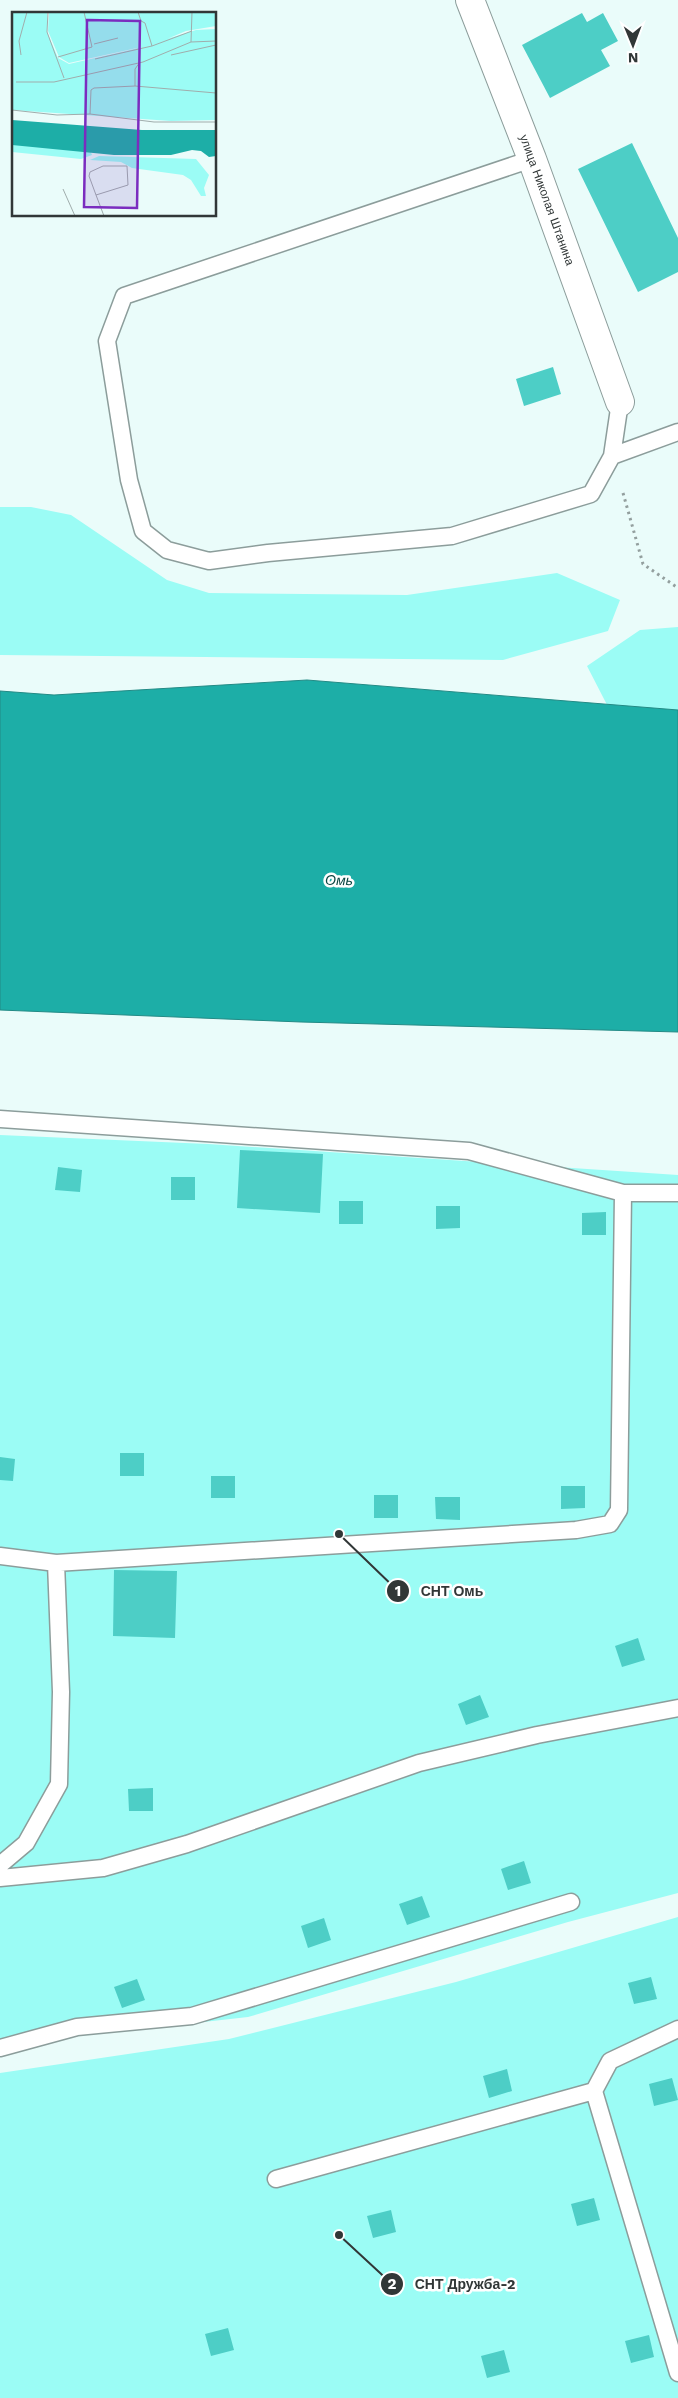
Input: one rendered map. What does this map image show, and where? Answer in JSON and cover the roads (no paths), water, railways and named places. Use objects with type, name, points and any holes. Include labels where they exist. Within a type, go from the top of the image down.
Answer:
[{"type":"street","name":"улица Николая Штанина","points":[[470,0],[532,159],[620,402]]},
{"type":"lane","points":[[532,159],[124,296],[107,341],[129,480],[143,530],[167,550],[210,561],[268,553],[452,536],[591,494],[612,456],[620,402]]},
{"type":"lane","points":[[612,456],[678,432]]},
{"type":"lane","points":[[0,1119],[469,1151],[623,1193],[678,1193]]},
{"type":"lane","points":[[0,1556],[56,1563],[576,1530],[610,1524],[619,1510],[623,1193]]},
{"type":"lane","points":[[0,1865],[26,1843],[59,1784],[61,1692],[56,1563]]},
{"type":"lane","points":[[0,1878],[103,1868],[187,1844],[419,1763],[537,1735],[678,1708]]},
{"type":"lane","points":[[0,2048],[77,2027],[192,2016],[571,1902]]},
{"type":"lane","points":[[678,2029],[610,2061],[594,2091],[678,2373]]},
{"type":"lane","points":[[276,2179],[594,2091]]},
{"type":"water","name":"Омь","points":[[307,680],[678,710],[678,1032],[301,1022],[0,1010],[0,691],[54,695]]},
{"type":"place","name":"СНТ Омь","points":[[339,1534]]},
{"type":"place","name":"СНТ Дружба-2","points":[[339,2235]]}]
